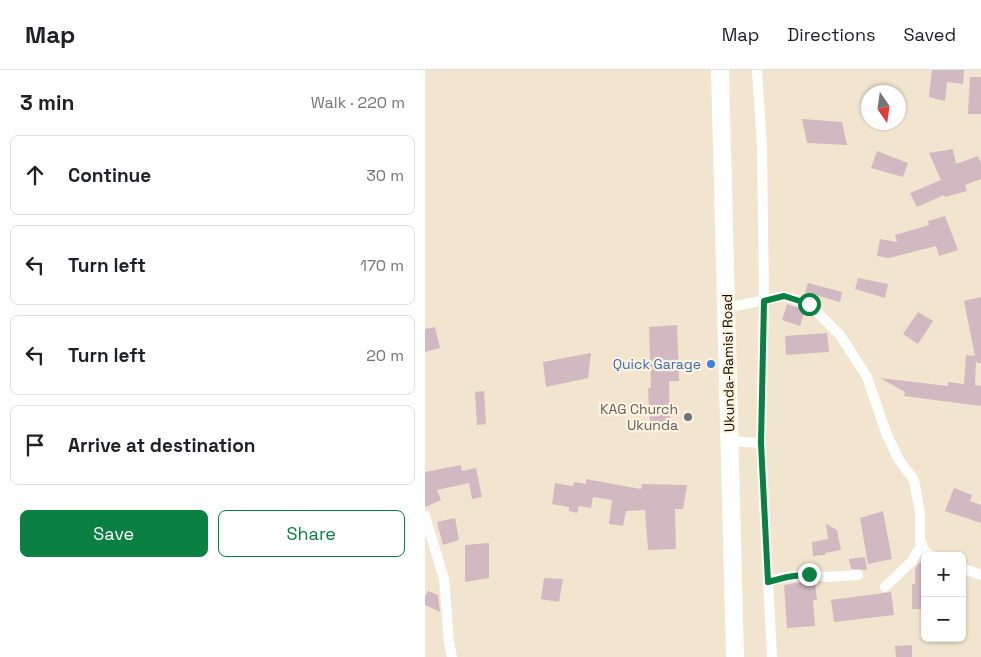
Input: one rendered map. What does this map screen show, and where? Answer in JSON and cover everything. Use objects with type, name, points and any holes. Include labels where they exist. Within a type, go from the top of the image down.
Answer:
[{"type":"highway","name":"Ukunda-Ramisi Road","points":[[720,70],[735,657]]},
{"type":"street","points":[[757,70],[762,148],[764,301],[761,443],[772,657]]},
{"type":"street","points":[[726,308],[784,296],[809,304],[840,335],[867,377],[887,435],[899,460],[914,480],[920,512],[920,542],[926,552]]},
{"type":"street","points":[[730,441],[761,443]]},
{"type":"street","points":[[425,516],[444,579],[452,657]]},
{"type":"street","points":[[885,587],[912,561],[922,544]]},
{"type":"street","points":[[966,569],[981,575]]},
{"type":"street","points":[[768,582],[809,574],[827,577],[858,575]]},
{"type":"building","points":[[932,70],[964,70],[963,84],[947,82],[945,101],[929,97]]},
{"type":"building","points":[[970,77],[981,77],[981,114],[968,114]]},
{"type":"building","points":[[802,119],[842,122],[847,145],[807,143]]},
{"type":"building","points":[[953,149],[956,164],[978,156],[981,163],[981,179],[965,185],[967,191],[945,197],[944,195],[917,207],[910,193],[941,180],[929,153]]},
{"type":"building","points":[[877,151],[908,163],[903,177],[871,168]]},
{"type":"building","points":[[945,216],[958,250],[939,256],[936,246],[889,258],[877,256],[880,239],[897,242],[895,235],[929,225],[928,221]]},
{"type":"building","points":[[858,278],[888,284],[885,298],[855,289]]},
{"type":"building","points":[[808,283],[842,292],[840,302],[805,292]]},
{"type":"building","points":[[981,297],[981,363],[977,363],[976,360],[975,385],[981,386],[981,406],[904,396],[905,392],[880,378],[948,386],[948,382],[964,384],[966,355],[975,356],[964,301]]},
{"type":"building","points":[[787,304],[805,310],[800,326],[782,320]]},
{"type":"building","points":[[918,312],[933,321],[918,344],[903,334]]},
{"type":"building","points":[[677,325],[679,381],[669,381],[670,425],[650,426],[648,388],[651,388],[649,327]]},
{"type":"building","points":[[435,327],[440,348],[425,352],[425,329]]},
{"type":"building","points":[[827,333],[829,352],[786,355],[785,336]]},
{"type":"building","points":[[591,353],[588,378],[546,387],[543,362]]},
{"type":"building","points":[[484,391],[486,424],[477,425],[475,392]]},
{"type":"building","points":[[461,465],[462,471],[476,468],[482,497],[472,499],[469,483],[437,490],[441,500],[425,507],[425,472]]},
{"type":"building","points":[[586,479],[641,489],[642,484],[687,485],[683,509],[675,509],[676,549],[648,550],[645,510],[626,511],[623,526],[609,524],[612,500],[593,497],[591,508],[579,506],[577,513],[569,511],[569,507],[552,504],[555,483],[573,486],[574,482],[586,484]]},
{"type":"building","points":[[954,488],[972,495],[970,501],[981,505],[981,523],[945,511]]},
{"type":"building","points":[[883,511],[892,559],[868,564],[860,518]]},
{"type":"building","points":[[455,518],[459,540],[443,545],[437,522]]},
{"type":"building","points":[[826,524],[837,530],[841,550],[825,553],[825,555],[813,556],[812,542],[828,539]]},
{"type":"building","points":[[489,543],[489,578],[465,582],[465,545]]},
{"type":"building","points":[[865,557],[867,570],[851,569],[849,559]]},
{"type":"building","points":[[921,563],[921,609],[912,609],[912,584],[915,584],[915,568]]},
{"type":"building","points":[[544,578],[563,579],[559,602],[541,599]]},
{"type":"building","points":[[809,581],[815,582],[817,600],[813,600],[815,626],[787,628],[784,585]]},
{"type":"building","points":[[428,591],[438,595],[440,612],[425,605],[425,597]]},
{"type":"building","points":[[891,592],[894,615],[834,622],[831,600]]},
{"type":"building","points":[[912,645],[912,657],[896,657],[895,646]]},
{"type":"place","name":"Quick Garage","points":[[711,364]]},
{"type":"place","name":"KAG Church Ukunda","points":[[688,417]]},
{"type":"route","points":[[809,304],[784,296],[764,301],[761,443],[768,582],[809,574]]}]
